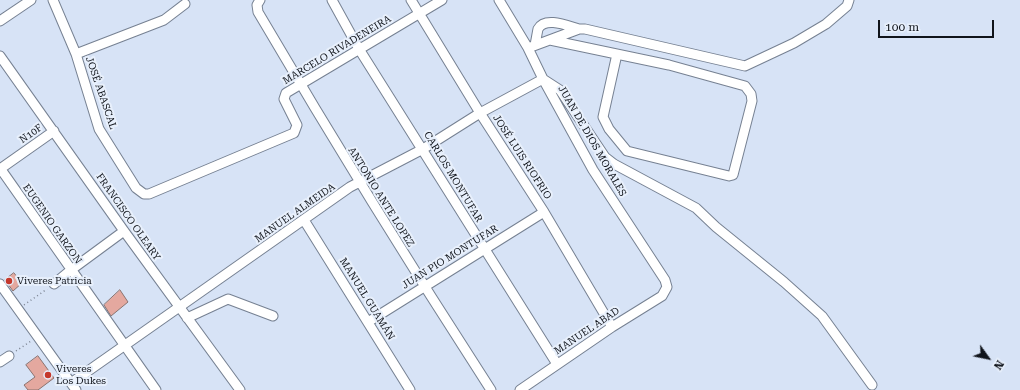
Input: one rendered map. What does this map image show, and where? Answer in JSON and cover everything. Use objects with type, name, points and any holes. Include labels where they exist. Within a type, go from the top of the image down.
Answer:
[{"type":"street","points":[[0,21],[31,0]]},
{"type":"street","name":"JOSÉ ABASCAL","points":[[53,0],[76,54],[99,129],[136,188]]},
{"type":"street","name":"ANTONIO ANTE LOPEZ","points":[[260,0],[257,5],[258,12],[300,85],[360,184],[491,390]]},
{"type":"street","name":"CARLOS MONTUFAR","points":[[332,0],[359,50],[423,149],[484,250],[557,364]]},
{"type":"street","name":"JOSÉ LUIS RIOFRIO","points":[[411,0],[480,113],[544,212],[612,327]]},
{"type":"street","name":"MARCELO RIVADENEIRA","points":[[136,188],[144,194],[154,194],[294,132],[297,125],[284,99],[286,93],[442,0]]},
{"type":"street","name":"JUAN DE DIOS MORALES","points":[[499,0],[532,47],[543,79],[593,170],[665,280],[667,287],[666,291]]},
{"type":"street","points":[[532,47],[538,30],[542,25],[548,22],[745,66],[794,43],[826,24],[847,6],[849,0]]},
{"type":"street","points":[[76,54],[164,20],[184,4]]},
{"type":"street","points":[[532,47],[579,29]]},
{"type":"street","points":[[550,40],[669,64],[740,84],[748,89],[752,101],[733,175],[729,176],[627,151],[610,129],[603,117],[617,54]]},
{"type":"street","name":"FRANCISCO OLEARY","points":[[0,56],[124,231],[240,390]]},
{"type":"street","points":[[543,79],[560,90],[605,157],[614,164],[696,208],[822,316],[872,385]]},
{"type":"street","name":"MANUEL ALMEIDA","points":[[73,386],[124,345],[350,188],[423,149],[480,113],[543,79]]},
{"type":"street","name":"N10F","points":[[0,168],[54,131]]},
{"type":"street","name":"EUGENIO GARZON","points":[[0,168],[156,390]]},
{"type":"street","name":"JUAN PIO MONTUFAR","points":[[368,322],[544,212]]},
{"type":"street","name":"MANUEL GUAMÁN","points":[[304,220],[410,390]]},
{"type":"street","points":[[54,284],[124,231]]},
{"type":"street","points":[[0,284],[73,386]]},
{"type":"street","name":"MANUEL ABAD","points":[[520,390],[612,327],[662,296],[666,291]]},
{"type":"street","points":[[187,318],[228,299],[273,316]]},
{"type":"street","points":[[0,362],[9,356]]},
{"type":"path","points":[[18,310],[54,284]]},
{"type":"path","points":[[9,356],[37,336]]},
{"type":"building","points":[[14,273],[22,283],[13,291],[5,280]]},
{"type":"building","points":[[120,290],[128,302],[111,316],[104,305]]},
{"type":"building","points":[[38,356],[54,378],[38,390],[28,390],[24,385],[35,377],[26,365]]},
{"type":"place","name":"Viveres Patricia","points":[[9,281]]},
{"type":"place","name":"Viveres Los Dukes","points":[[48,375]]}]
